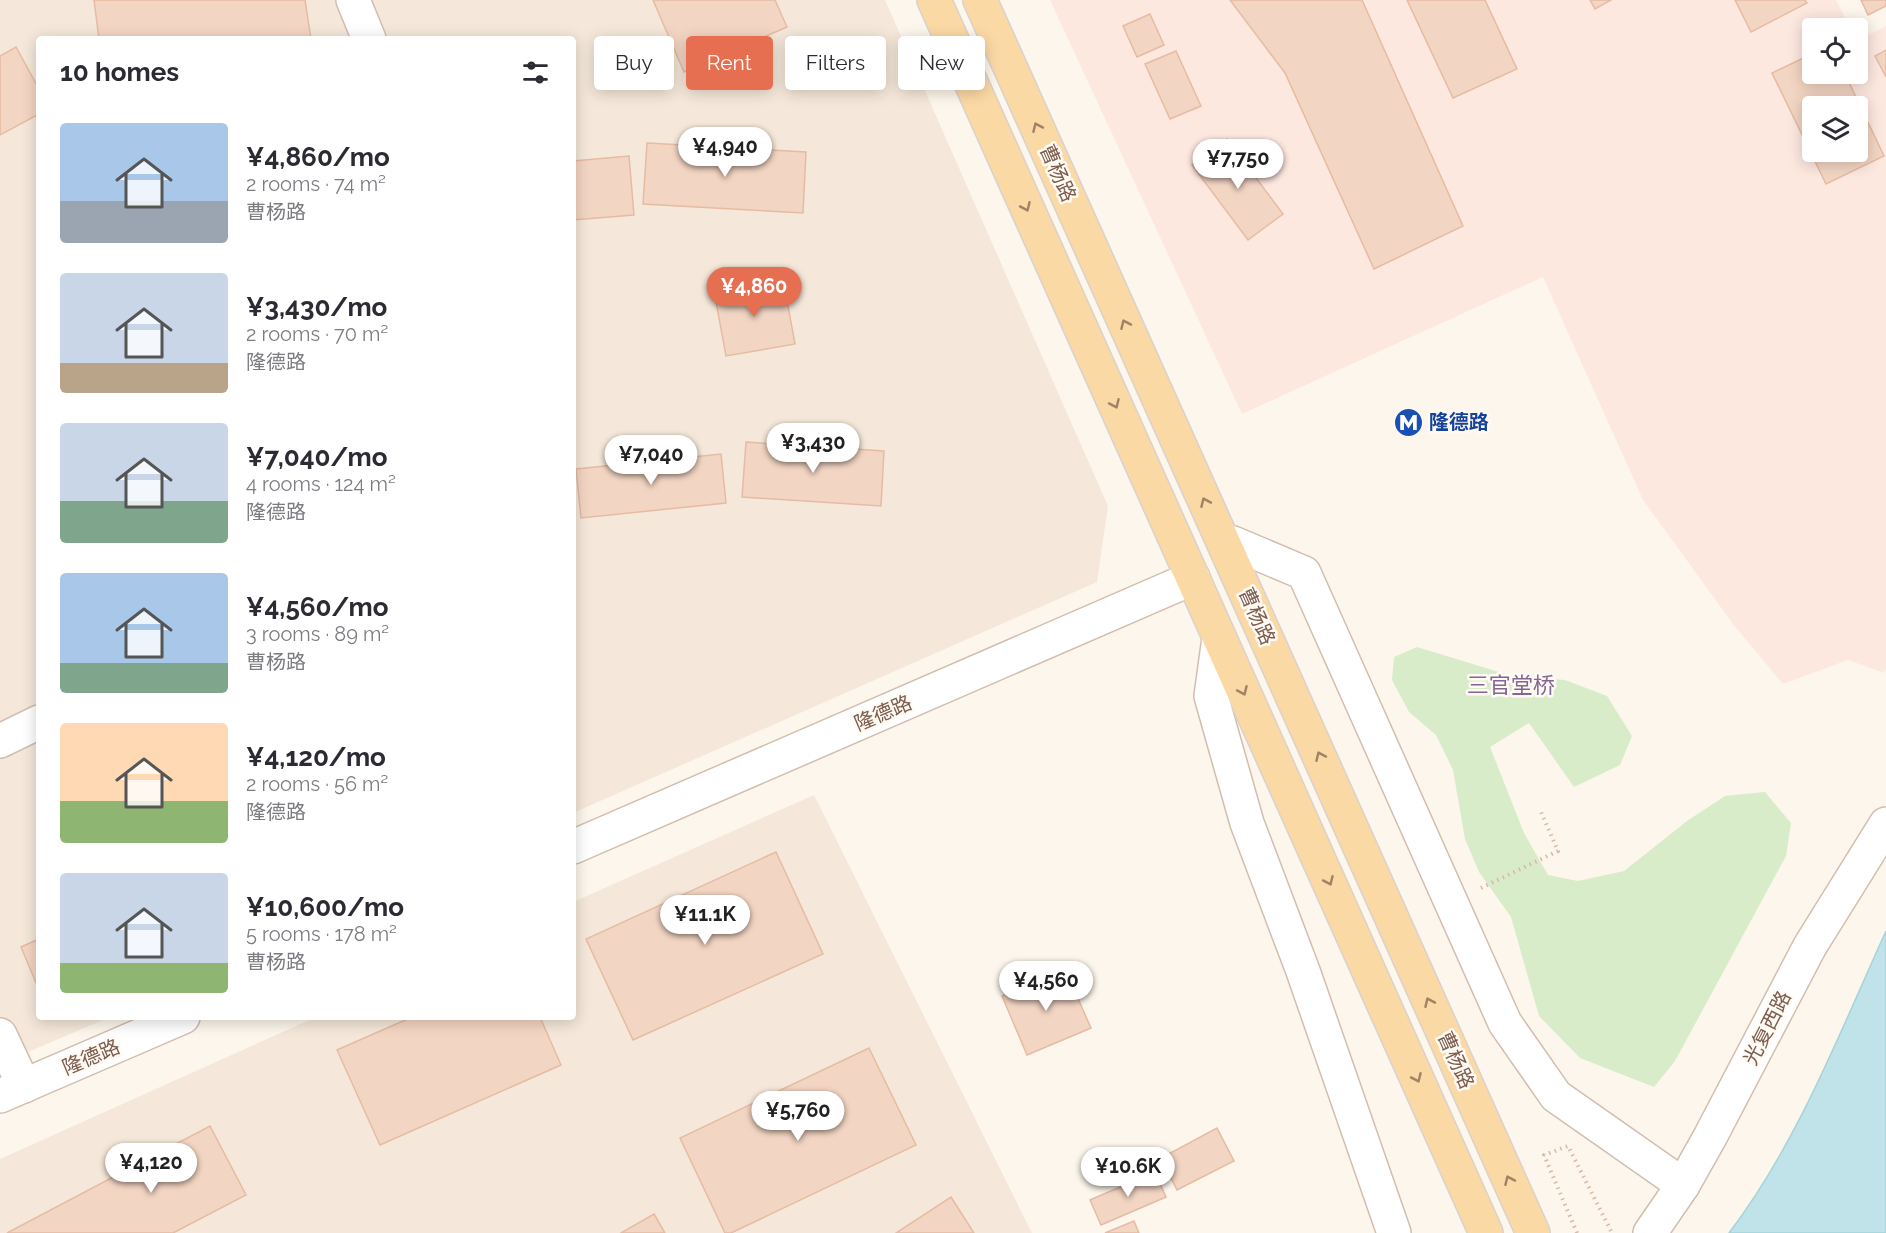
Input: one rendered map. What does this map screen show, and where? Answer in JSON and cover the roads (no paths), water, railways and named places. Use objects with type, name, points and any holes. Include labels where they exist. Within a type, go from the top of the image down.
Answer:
[{"type":"main road","points":[[934,0],[1486,1233]]},
{"type":"main road","name":"曹杨路","points":[[980,0],[1533,1233]]},
{"type":"street","points":[[353,0],[368,36]]},
{"type":"street","points":[[1233,543],[1304,573],[1505,1023],[1556,1096],[1683,1185]]},
{"type":"street","name":"隆德路","points":[[576,847],[1193,578]]},
{"type":"street","points":[[1219,638],[1211,696],[1246,823],[1303,971],[1394,1233]]},
{"type":"street","points":[[0,741],[36,723]]},
{"type":"street","name":"光复西路","points":[[1650,1233],[1683,1185],[1710,1137],[1810,946],[1886,824]]},
{"type":"street","name":"隆德路","points":[[12,1091],[176,1020]]},
{"type":"street","points":[[0,1035],[12,1091]]},
{"type":"water","points":[[1886,931],[1886,1233],[1729,1233],[1754,1198],[1797,1125]]},
{"type":"place","name":"隆德路","points":[[1408,422]]},
{"type":"district","name":"三官堂桥","points":[[1511,685]]}]
